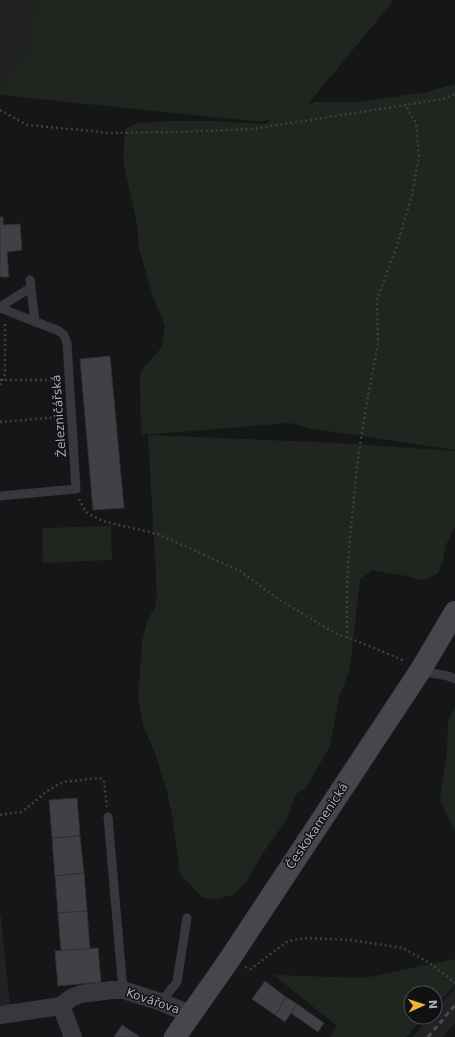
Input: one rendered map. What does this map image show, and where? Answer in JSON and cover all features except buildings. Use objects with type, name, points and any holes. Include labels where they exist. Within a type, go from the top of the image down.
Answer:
[{"type":"street","name":"Českokamenická","points":[[175,1037],[227,963],[420,671],[455,612]]},
{"type":"street","name":"Kovářova","points":[[0,1015],[61,1006],[71,998],[81,994],[112,990],[123,990],[161,1002],[190,1014]]},
{"type":"street","points":[[61,1006],[73,1037]]},
{"type":"lane","points":[[2,308],[30,284],[35,322]]},
{"type":"lane","name":"Železničářská","points":[[2,308],[59,331],[64,335],[67,343],[76,489]]},
{"type":"lane","points":[[0,496],[76,489]]},
{"type":"lane","points":[[420,671],[448,676],[455,679]]},
{"type":"lane","points":[[108,817],[123,990]]},
{"type":"lane","points":[[161,1002],[177,982],[187,918]]},
{"type":"path","points":[[0,110],[27,125],[119,132],[253,129],[405,105],[443,98],[455,94]]},
{"type":"path","points":[[347,638],[347,579],[350,536],[357,467],[365,412],[378,344],[377,298],[397,246],[412,195],[419,156],[416,124],[405,105]]},
{"type":"path","points":[[0,385],[5,373],[2,308]]},
{"type":"path","points":[[2,380],[69,380]]},
{"type":"path","points":[[0,422],[71,416]]},
{"type":"path","points":[[76,489],[86,512],[102,521],[158,534],[240,571],[278,599],[335,633],[401,658],[420,671]]},
{"type":"path","points":[[0,815],[21,812],[47,790],[63,782],[99,778],[103,779],[104,782],[108,817]]},
{"type":"path","points":[[227,963],[251,969],[288,941],[307,938],[350,940],[403,948],[431,964],[455,983]]},
{"type":"shaded area","points":[[0,0],[37,0],[26,54],[0,89]]},
{"type":"shaded area","points":[[37,0],[394,0],[308,104],[315,102],[360,102],[426,92],[455,84],[455,450],[314,429],[289,423],[141,435],[140,372],[162,347],[165,325],[154,300],[139,249],[137,224],[123,161],[125,129],[137,123],[211,121],[265,124],[272,119],[261,122],[0,95],[0,89],[26,54]]},
{"type":"shaded area","points":[[148,435],[338,443],[455,451],[455,526],[445,547],[443,561],[438,573],[422,580],[372,570],[360,579],[350,668],[339,698],[330,746],[306,788],[296,794],[286,821],[264,851],[245,884],[232,895],[218,899],[203,898],[180,874],[172,814],[166,788],[155,753],[144,728],[138,699],[142,642],[148,619],[155,607],[157,595]]},
{"type":"shaded area","points":[[111,526],[112,560],[43,563],[42,528]]},
{"type":"shaded area","points":[[455,708],[454,830],[440,800],[447,750],[448,720]]},
{"type":"shaded area","points":[[0,916],[10,1005],[0,1006]]},
{"type":"shaded area","points":[[455,959],[455,985],[443,998],[443,985],[403,985],[403,1025],[417,1025],[406,1037],[330,1037],[337,1026],[274,975],[364,978]]},
{"type":"shaded area","points":[[455,987],[455,1023],[443,1037],[413,1037],[423,1025],[443,1025],[443,1001]]},
{"type":"railway","points":[[428,1037],[455,1005]]}]
